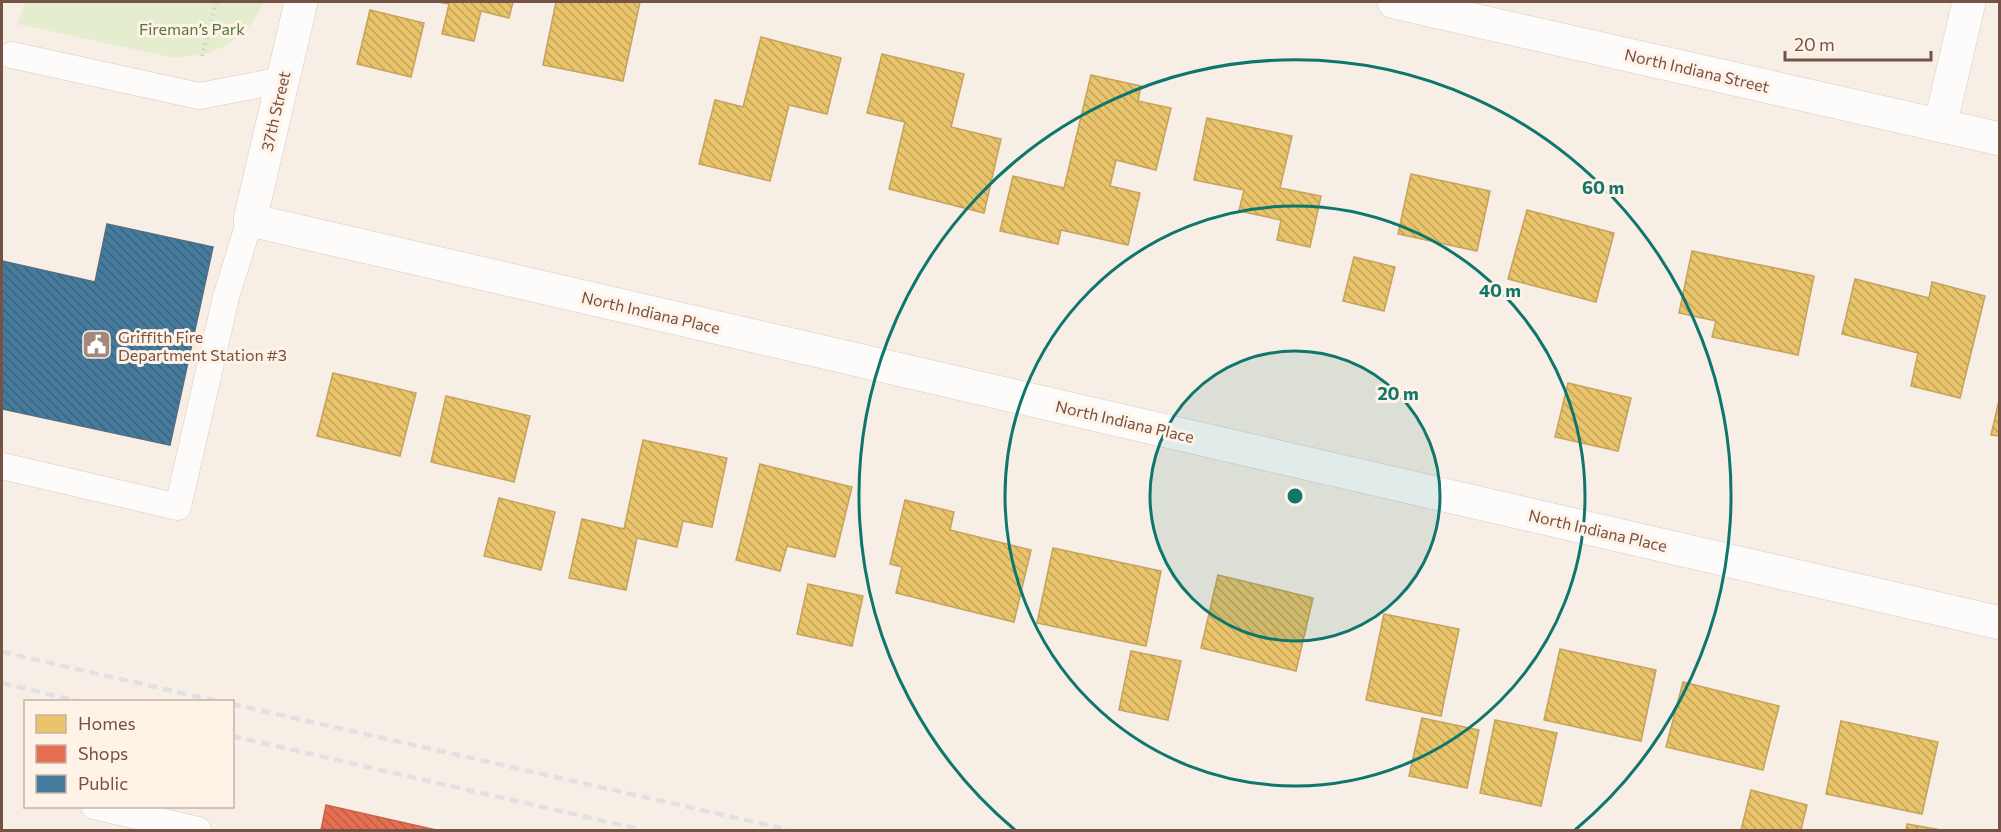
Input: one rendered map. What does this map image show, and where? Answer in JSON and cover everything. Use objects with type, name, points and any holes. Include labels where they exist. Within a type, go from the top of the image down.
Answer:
[{"type":"street","name":"37th Street","points":[[250,220],[301,2]]},
{"type":"street","name":"North Indiana Street","points":[[1394,2],[2000,139]]},
{"type":"street","points":[[1940,126],[1969,2]]},
{"type":"street","name":"North Indiana Place","points":[[250,220],[2000,623]]},
{"type":"lane","points":[[12,55],[199,96],[283,80]]},
{"type":"lane","points":[[2,466],[178,507],[226,297],[250,220]]},
{"type":"lane","points":[[98,808],[198,831]]},
{"type":"path","points":[[192,94],[216,2]]},
{"type":"green space","name":"Fireman’s Park","points":[[25,2],[264,2],[248,28],[226,45],[214,51],[186,57],[170,57],[18,24]]},
{"type":"building: Homes","points":[[438,2],[513,2],[509,18],[481,11],[474,41],[442,34],[449,4]]},
{"type":"building: Homes","points":[[556,2],[640,2],[623,81],[543,65]]},
{"type":"building: Homes","points":[[370,10],[424,23],[411,77],[357,64]]},
{"type":"building: Homes","points":[[761,37],[841,58],[827,114],[789,105],[770,181],[699,164],[715,100],[743,107]]},
{"type":"building: Homes","points":[[882,54],[964,74],[951,127],[1001,139],[984,213],[889,189],[905,122],[867,113]]},
{"type":"building: Homes","points":[[1091,75],[1141,86],[1138,101],[1171,108],[1156,170],[1116,160],[1110,186],[1140,193],[1128,245],[1061,230],[1058,244],[1000,231],[1013,176],[1064,188]]},
{"type":"building: Homes","points":[[1207,118],[1292,136],[1280,188],[1321,196],[1310,247],[1277,240],[1281,220],[1239,211],[1244,190],[1194,180]]},
{"type":"building: Homes","points":[[1411,174],[1490,191],[1477,251],[1398,234]]},
{"type":"building: Homes","points":[[1527,210],[1614,233],[1596,302],[1508,279]]},
{"type":"building: Homes","points":[[1692,251],[1814,276],[1798,355],[1712,337],[1716,321],[1679,313]]},
{"type":"building: Homes","points":[[1354,257],[1395,267],[1384,311],[1343,301]]},
{"type":"building: Homes","points":[[1855,279],[1929,298],[1932,282],[1985,296],[1960,398],[1911,386],[1918,353],[1842,334]]},
{"type":"building: Homes","points":[[333,373],[416,393],[400,456],[317,436]]},
{"type":"building: Homes","points":[[1568,383],[1631,398],[1618,451],[1555,437]]},
{"type":"building: Homes","points":[[446,396],[530,416],[514,482],[431,462]]},
{"type":"building: Homes","points":[[2000,396],[2000,436],[1991,435]]},
{"type":"building: Homes","points":[[643,440],[727,458],[712,527],[683,521],[677,547],[637,538],[626,590],[569,578],[582,519],[624,529]]},
{"type":"building: Homes","points":[[760,464],[852,487],[835,557],[787,546],[780,571],[736,560]]},
{"type":"building: Homes","points":[[499,498],[555,512],[541,570],[484,556]]},
{"type":"building: Homes","points":[[905,500],[954,512],[950,530],[1031,550],[1014,622],[896,593],[902,567],[890,564]]},
{"type":"building: Homes","points":[[1053,548],[1161,571],[1146,646],[1037,623]]},
{"type":"building: Homes","points":[[1218,575],[1313,598],[1296,671],[1201,648]]},
{"type":"building: Homes","points":[[808,584],[863,596],[852,646],[797,634]]},
{"type":"building: Homes","points":[[1384,614],[1459,629],[1441,716],[1366,700]]},
{"type":"building: Homes","points":[[1560,649],[1656,670],[1641,741],[1544,720]]},
{"type":"building: Homes","points":[[1131,651],[1181,661],[1168,720],[1119,710]]},
{"type":"building: Homes","points":[[1683,682],[1779,706],[1763,770],[1666,747]]},
{"type":"building: Homes","points":[[1422,718],[1479,730],[1467,788],[1409,776]]},
{"type":"building: Homes","points":[[1495,720],[1557,733],[1541,806],[1480,793]]},
{"type":"building: Homes","points":[[1841,721],[1938,742],[1922,814],[1826,794]]},
{"type":"building: Homes","points":[[1751,790],[1807,805],[1801,830],[1741,830]]},
{"type":"building: Homes","points":[[1907,824],[1941,830],[1906,830]]},
{"type":"building: Shops","points":[[326,805],[436,830],[321,830]]},
{"type":"building: Public","name":"Griffith Fire Department Station #3","points":[[107,224],[213,247],[170,445],[2,409],[2,261],[95,282]]},
{"type":"railway","points":[[2,652],[212,700]]},
{"type":"railway","points":[[2,683],[73,700]]},
{"type":"railway","points":[[234,704],[790,830]]},
{"type":"railway","points":[[234,736],[643,830]]},
{"type":"place","name":"Griffith Fire Department Station #3","points":[[97,345]]}]
